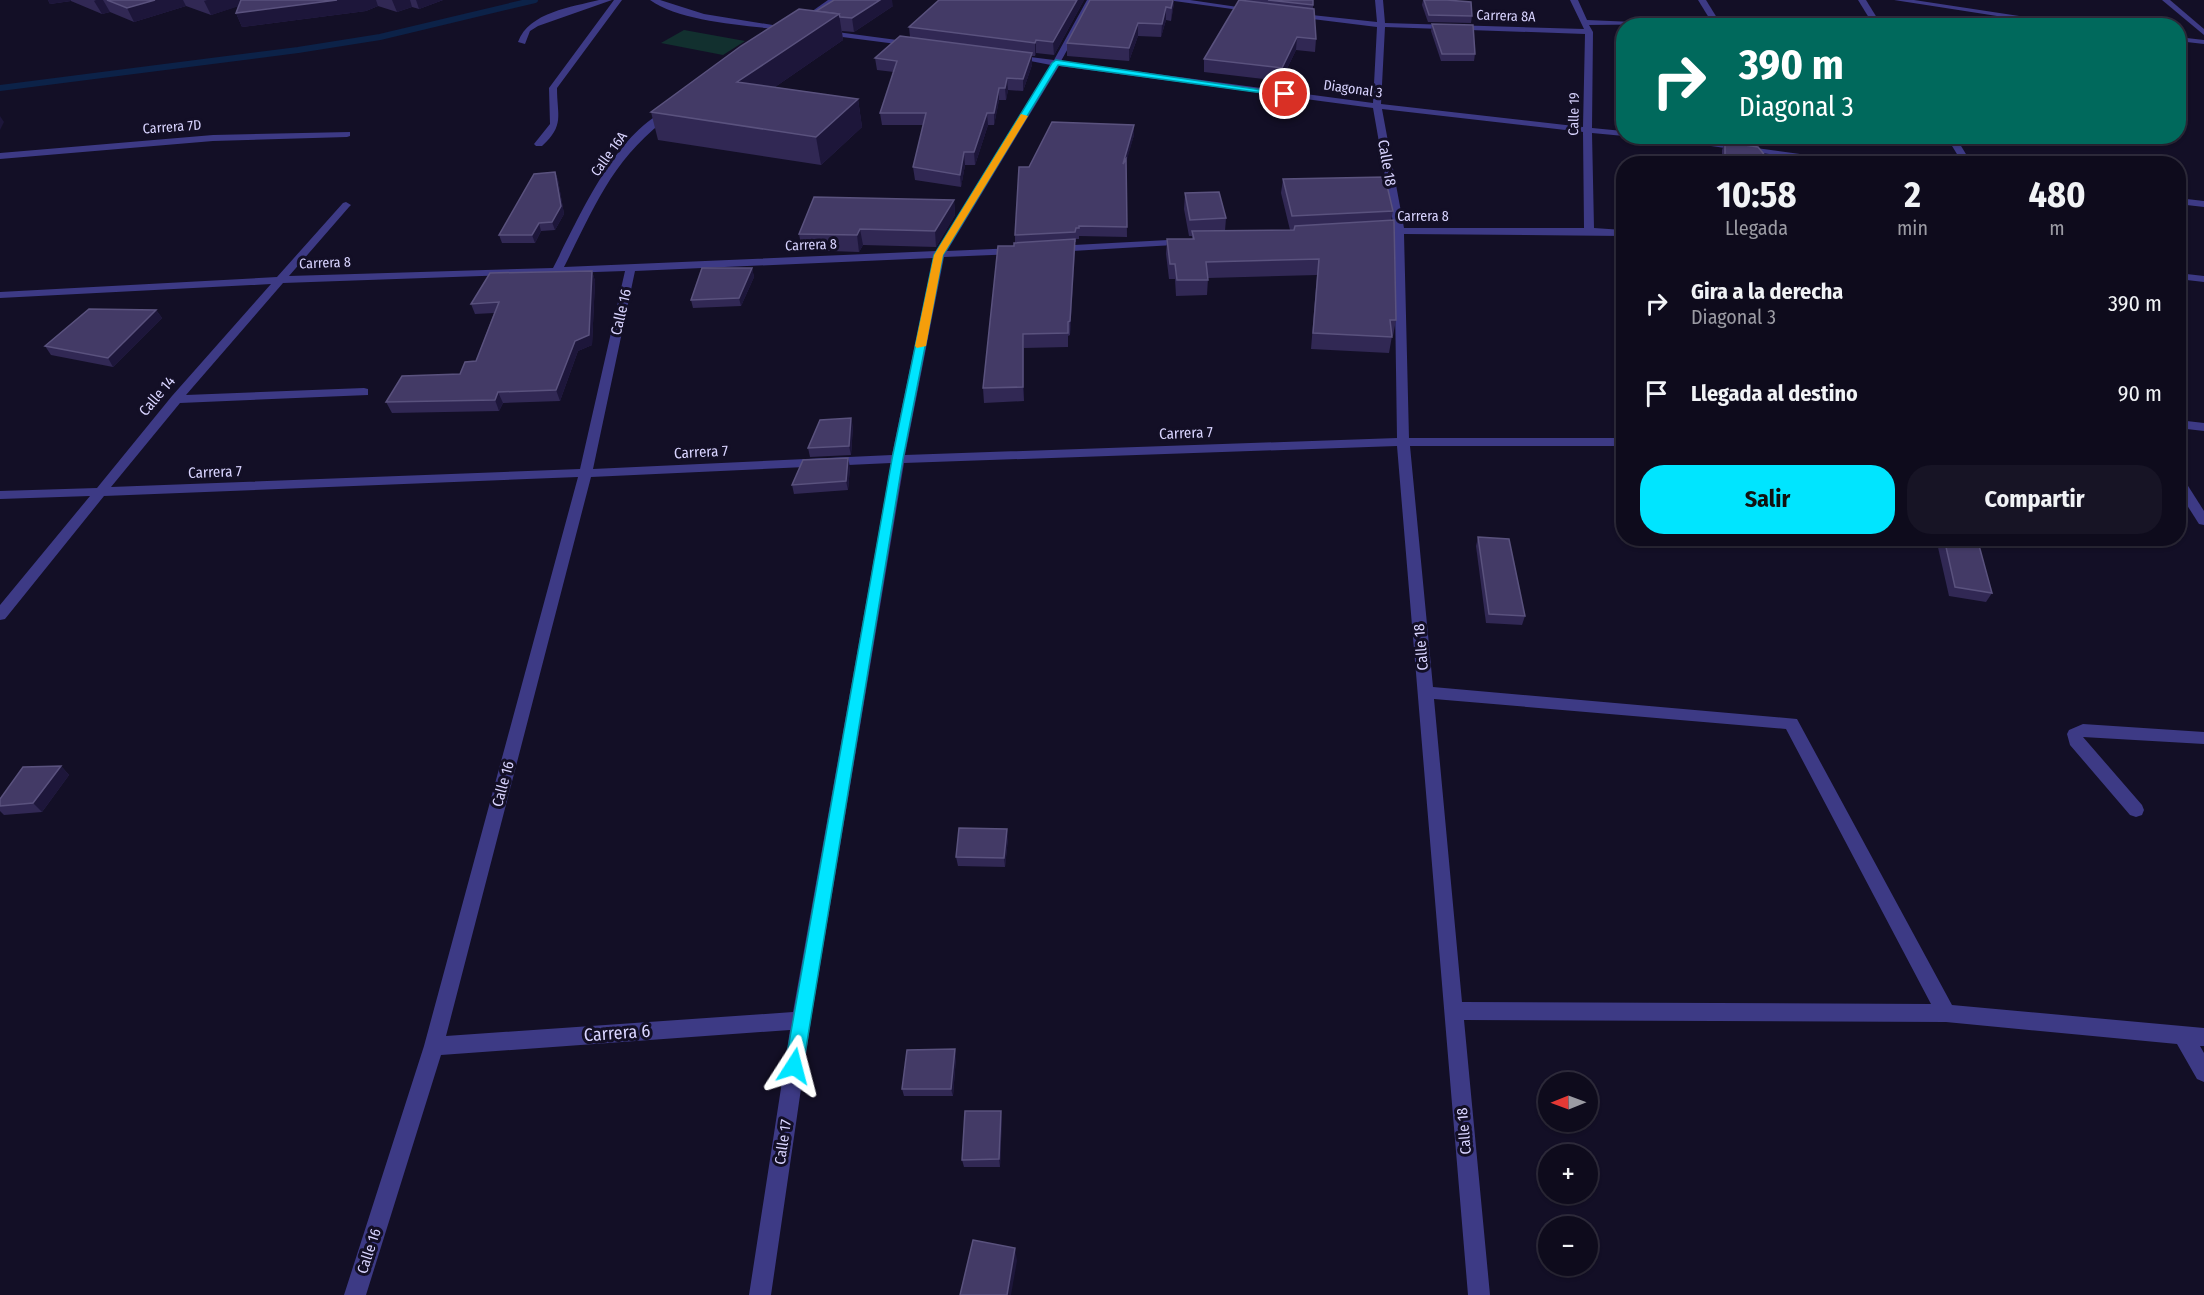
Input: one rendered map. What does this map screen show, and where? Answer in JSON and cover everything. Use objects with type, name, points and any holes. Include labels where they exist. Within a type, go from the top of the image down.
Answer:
[{"type":"street","points":[[522,42],[525,32],[530,27],[556,16],[608,0]]},
{"type":"street","points":[[539,144],[553,132],[556,121],[553,88],[618,0]]},
{"type":"street","points":[[654,0],[678,9],[715,18],[801,25]]},
{"type":"street","points":[[783,35],[801,25],[833,0]]},
{"type":"street","name":"Calle 17","points":[[760,1295],[801,1020],[898,459],[939,255],[1056,63],[1091,0]]},
{"type":"street","points":[[1171,0],[1264,11]]},
{"type":"street","name":"Calle 18","points":[[1379,0],[1381,25],[1377,106],[1399,230],[1403,442],[1479,1295]]},
{"type":"street","name":"Calle 19","points":[[1574,0],[1589,32],[1587,130],[1589,231]]},
{"type":"street","points":[[1702,0],[1713,18]]},
{"type":"street","points":[[1862,0],[1873,18]]},
{"type":"street","points":[[1898,0],[2025,18]]},
{"type":"street","points":[[2166,0],[2204,33]]},
{"type":"street","name":"Carrera 8A","points":[[1287,14],[1381,25],[1589,32]]},
{"type":"street","points":[[1585,22],[1616,23]]},
{"type":"street","points":[[815,32],[919,45]]},
{"type":"street","points":[[2186,40],[2204,42]]},
{"type":"street","name":"Diagonal 3","points":[[999,55],[1377,106],[1616,133]]},
{"type":"street","name":"Calle 16A","points":[[557,271],[608,175],[629,146],[651,125],[679,106]]},
{"type":"street","name":"Carrera 7D","points":[[0,156],[213,138],[347,134]]},
{"type":"street","points":[[1707,144],[1804,156]]},
{"type":"street","points":[[2186,202],[2204,204]]},
{"type":"street","name":"Calle 14","points":[[0,615],[176,399],[346,205]]},
{"type":"street","name":"Carrera 8","points":[[1364,232],[1399,230],[1616,233]]},
{"type":"street","points":[[1045,249],[1198,241]]},
{"type":"street","name":"Carrera 8","points":[[0,295],[279,280],[557,271],[1033,250]]},
{"type":"street","name":"Calle 16","points":[[355,1295],[434,1046],[585,474],[631,267]]},
{"type":"street","points":[[2186,277],[2204,279]]},
{"type":"street","points":[[176,399],[364,392]]},
{"type":"street","points":[[2186,425],[2204,426]]},
{"type":"street","name":"Carrera 7","points":[[0,495],[585,474],[898,459],[1403,442],[1616,442]]},
{"type":"street","points":[[2186,494],[2204,521]]},
{"type":"street","points":[[1425,692],[1791,723],[1946,1013]]},
{"type":"street","points":[[2136,810],[2076,741],[2076,734],[2083,730],[2204,738]]},
{"type":"street","points":[[1454,1011],[1946,1013],[2204,1037]]},
{"type":"street","name":"Carrera 6","points":[[434,1046],[801,1020]]},
{"type":"street","points":[[2182,1034],[2204,1072]]},
{"type":"green space","points":[[684,30],[745,41],[723,55],[661,43]]},
{"type":"building","points":[[107,0],[155,0],[127,8]]},
{"type":"building","points":[[241,0],[337,0],[236,13]]},
{"type":"building","points":[[834,0],[880,0],[852,18],[816,11]]},
{"type":"building","points":[[939,0],[1077,0],[1053,42],[1036,40],[1035,43],[909,27]]},
{"type":"building","points":[[1090,0],[1173,0],[1171,8],[1166,7],[1162,24],[1138,23],[1129,48],[1067,43]]},
{"type":"building","points":[[1239,0],[1314,9],[1316,39],[1297,37],[1282,68],[1204,59]]},
{"type":"building","points":[[1268,0],[1313,0],[1313,5]]},
{"type":"building","points":[[1424,0],[1471,2],[1472,16],[1429,15]]},
{"type":"building","points":[[799,9],[839,14],[737,82],[858,99],[816,137],[651,112],[741,46]]},
{"type":"building","points":[[1432,24],[1473,25],[1475,54],[1442,54]]},
{"type":"building","points":[[900,36],[1032,53],[1023,79],[1007,78],[1005,88],[999,88],[994,113],[987,113],[974,152],[964,152],[960,175],[913,167],[926,113],[880,113],[897,61],[875,58]]},
{"type":"building","points":[[1052,122],[1134,125],[1123,164],[1126,159],[1127,227],[1079,226],[1075,232],[1015,235],[1019,167],[1029,167]]},
{"type":"building","points":[[1725,144],[1738,144],[1758,147],[1765,156],[1725,156]]},
{"type":"building","points":[[555,172],[561,206],[552,222],[539,223],[532,235],[499,235],[534,174]]},
{"type":"building","points":[[1385,177],[1393,211],[1292,216],[1283,179]]},
{"type":"building","points":[[1219,192],[1226,218],[1190,220],[1185,193]]},
{"type":"building","points":[[814,197],[954,200],[935,231],[860,229],[857,235],[799,234]]},
{"type":"building","points":[[1394,220],[1396,320],[1390,320],[1392,337],[1313,333],[1319,259],[1206,262],[1208,280],[1177,280],[1175,264],[1170,264],[1167,239],[1194,239],[1192,231],[1294,230],[1295,226]]},
{"type":"building","points":[[1075,239],[1068,333],[1023,334],[1023,387],[983,388],[998,246]]},
{"type":"building","points":[[702,268],[752,268],[739,298],[691,300]]},
{"type":"building","points":[[592,271],[589,335],[575,341],[556,390],[498,392],[495,400],[386,402],[402,376],[460,374],[465,362],[476,361],[499,302],[471,304],[490,273]]},
{"type":"building","points":[[89,309],[156,310],[108,358],[45,346]]},
{"type":"building","points":[[851,418],[849,446],[808,448],[820,420]]},
{"type":"building","points":[[848,458],[846,481],[792,485],[803,460]]},
{"type":"building","points":[[1478,537],[1509,539],[1525,616],[1489,614]]},
{"type":"building","points":[[1946,546],[1979,546],[1992,593],[1955,587]]},
{"type":"building","points":[[61,766],[33,803],[0,806],[0,799],[23,767]]},
{"type":"building","points":[[959,828],[1007,829],[1004,858],[956,857]]},
{"type":"building","points":[[955,1049],[951,1089],[902,1089],[907,1050]]},
{"type":"building","points":[[965,1111],[1001,1111],[999,1159],[962,1160]]},
{"type":"building","points":[[973,1240],[1015,1248],[1007,1295],[960,1295]]},
{"type":"waterway","points":[[0,88],[298,50],[380,37],[535,0]]},
{"type":"slow traffic","points":[[920,346],[939,255],[1024,116]]},
{"type":"route","points":[[794,1066],[898,459],[939,255],[1056,63],[1285,94]]}]
